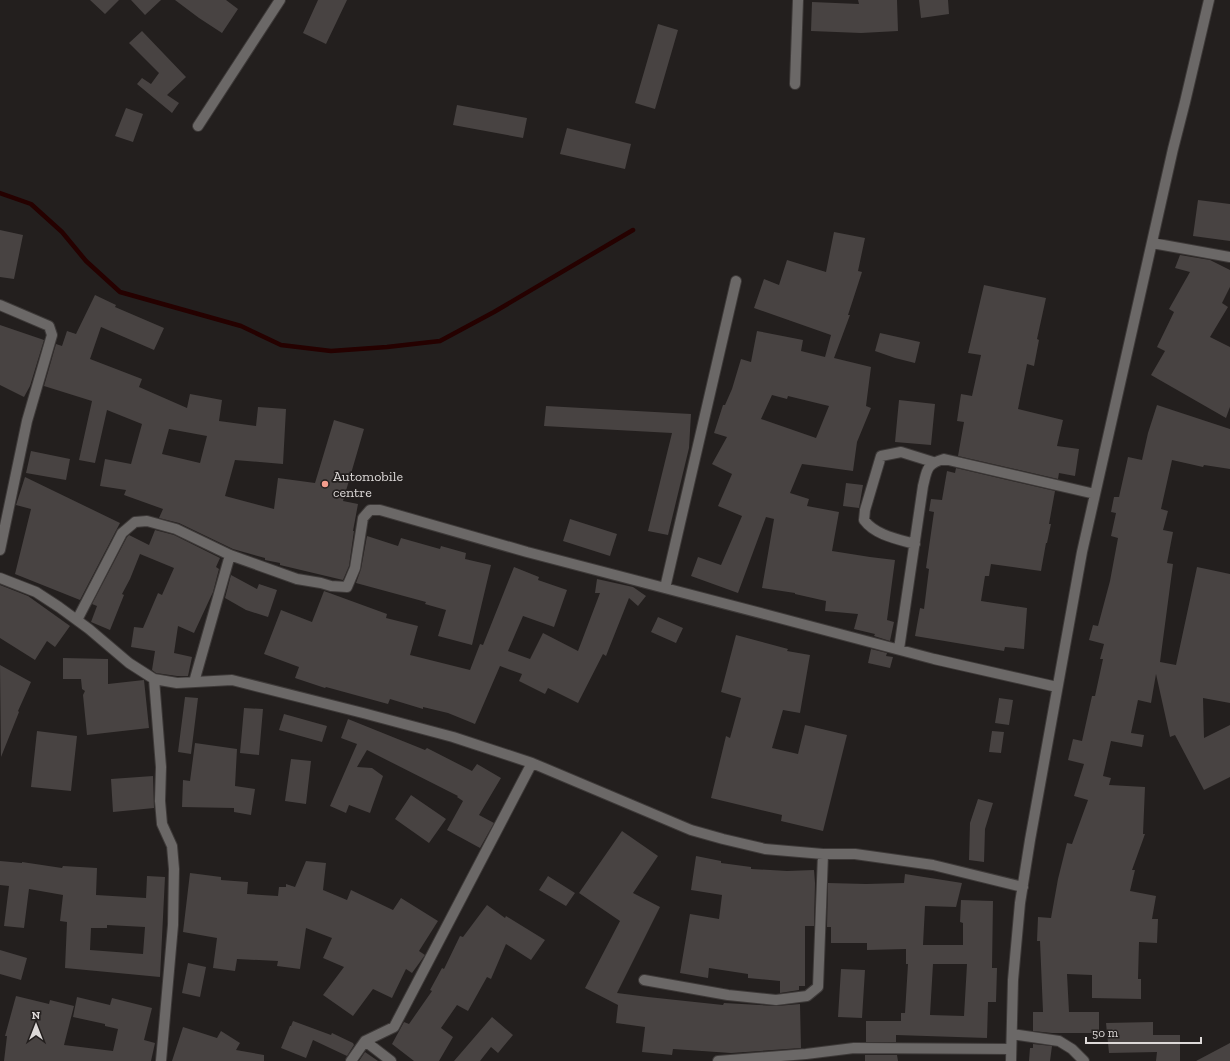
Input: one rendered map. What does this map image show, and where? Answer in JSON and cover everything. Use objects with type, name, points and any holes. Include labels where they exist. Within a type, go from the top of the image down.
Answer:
[{"type":"street","points":[[198,126],[280,0]]},
{"type":"street","points":[[794,84],[798,0]]},
{"type":"street","points":[[1011,1061],[1013,980],[1023,887],[1031,833],[1082,552],[1173,149],[1209,0]]},
{"type":"street","points":[[1152,243],[1230,257]]},
{"type":"street","points":[[665,588],[736,281]]},
{"type":"street","points":[[0,305],[49,326],[52,335],[27,421],[0,550]]},
{"type":"street","points":[[915,544],[887,536],[869,526],[864,520],[864,510],[882,456],[901,452],[933,462],[944,459],[1095,494]]},
{"type":"street","points":[[900,649],[923,486],[927,470],[933,462]]},
{"type":"street","points":[[77,620],[122,533],[135,522],[147,520],[176,529],[230,555],[297,579],[332,586],[347,587],[355,568],[363,518],[370,510],[380,510],[527,552],[900,649],[1057,687]]},
{"type":"street","points":[[194,682],[230,555]]},
{"type":"street","points":[[0,578],[36,592],[77,620],[129,663],[154,679],[177,683],[232,680],[453,737],[532,763],[691,830],[723,839],[765,849],[823,854],[855,854],[933,865],[1023,887]]},
{"type":"street","points":[[154,679],[161,767],[160,801],[162,824],[172,846],[174,869],[168,982],[160,1061]]},
{"type":"street","points":[[351,1061],[365,1042],[394,1026],[532,763]]},
{"type":"street","points":[[644,980],[728,995],[776,1000],[807,996],[818,987],[823,854]]},
{"type":"street","points":[[1012,1034],[1059,1042],[1072,1049],[1084,1061]]},
{"type":"street","points":[[365,1042],[391,1061]]},
{"type":"street","points":[[718,1061],[806,1054],[854,1048],[1011,1049]]},
{"type":"building","points":[[90,0],[119,0],[105,14]]},
{"type":"building","points":[[131,0],[161,0],[145,15]]},
{"type":"building","points":[[175,0],[226,0],[238,9],[222,33]]},
{"type":"building","points":[[318,0],[347,0],[326,44],[303,33]]},
{"type":"building","points":[[858,0],[897,0],[898,31],[861,33],[811,31],[812,2],[859,4]]},
{"type":"building","points":[[919,0],[948,0],[949,14],[921,18]]},
{"type":"building","points":[[658,24],[678,30],[655,109],[635,103]]},
{"type":"building","points":[[142,31],[186,77],[167,95],[179,103],[172,113],[137,84],[142,78],[151,84],[159,73],[129,43]]},
{"type":"building","points":[[457,105],[527,118],[523,138],[453,125]]},
{"type":"building","points":[[126,108],[143,114],[133,142],[115,136]]},
{"type":"building","points":[[567,128],[631,144],[625,169],[560,154]]},
{"type":"building","points":[[1198,200],[1230,204],[1230,241],[1193,236]]},
{"type":"building","points":[[0,230],[23,235],[14,279],[0,277]]},
{"type":"building","points":[[834,232],[865,238],[858,271],[862,272],[848,315],[850,315],[834,358],[871,367],[866,406],[871,408],[857,442],[853,471],[802,464],[790,493],[809,499],[807,506],[839,512],[832,551],[895,560],[887,620],[894,622],[890,641],[874,636],[875,634],[854,629],[858,614],[825,611],[826,601],[795,593],[762,588],[774,519],[766,517],[738,593],[691,576],[698,557],[721,565],[742,516],[718,506],[732,474],[712,464],[727,437],[714,433],[723,405],[725,405],[732,389],[741,359],[751,362],[757,331],[803,340],[801,351],[825,357],[831,335],[754,308],[764,279],[779,285],[787,260],[826,272]],"holes":[[[772,395],[787,399],[788,396],[829,406],[816,438],[761,419]]]},
{"type":"building","points":[[1180,255],[1210,260],[1230,270],[1230,287],[1222,303],[1228,307],[1210,337],[1230,347],[1230,407],[1226,418],[1151,375],[1165,351],[1157,347],[1174,312],[1169,309],[1190,272],[1175,268]]},
{"type":"building","points":[[984,285],[1046,298],[1037,339],[1039,340],[1034,366],[1027,364],[1018,409],[1063,420],[1057,446],[1079,449],[1075,476],[1059,473],[1058,479],[958,456],[964,422],[957,421],[961,394],[972,396],[981,355],[968,353]]},
{"type":"building","points":[[95,295],[116,305],[115,307],[164,328],[154,350],[101,327],[90,359],[142,379],[139,387],[187,408],[190,394],[222,400],[219,421],[256,426],[258,407],[286,409],[283,464],[235,460],[225,496],[274,509],[278,478],[315,483],[334,420],[364,429],[343,501],[358,504],[349,566],[343,580],[280,565],[280,563],[265,560],[265,558],[233,549],[179,523],[159,518],[163,509],[124,495],[126,490],[100,486],[105,459],[131,464],[142,424],[107,410],[95,463],[79,460],[92,401],[44,386],[56,344],[62,346],[67,331],[76,334]],"holes":[[[169,429],[207,436],[200,463],[162,454]]]},
{"type":"building","points":[[0,325],[44,340],[30,386],[24,397],[0,385]]},
{"type":"building","points":[[880,333],[920,342],[915,363],[875,351]]},
{"type":"building","points":[[899,400],[935,404],[931,445],[895,442]]},
{"type":"building","points":[[1157,405],[1230,429],[1230,469],[1204,465],[1203,467],[1172,460],[1161,509],[1168,511],[1163,530],[1173,532],[1167,563],[1173,564],[1160,662],[1176,665],[1197,567],[1230,574],[1230,703],[1203,698],[1204,738],[1230,725],[1230,777],[1204,790],[1175,735],[1170,737],[1156,674],[1151,703],[1138,700],[1131,733],[1144,735],[1142,747],[1111,741],[1103,776],[1111,778],[1109,785],[1145,787],[1143,834],[1145,834],[1132,870],[1135,870],[1130,891],[1156,896],[1152,919],[1158,919],[1157,943],[1139,942],[1138,979],[1141,979],[1141,999],[1092,998],[1092,975],[1067,974],[1069,1012],[1099,1012],[1099,1033],[1052,1033],[1033,1031],[1033,1012],[1043,1012],[1040,941],[1037,941],[1038,917],[1051,918],[1058,879],[1067,843],[1072,844],[1088,800],[1074,796],[1084,764],[1068,760],[1073,739],[1082,741],[1092,696],[1095,696],[1103,659],[1100,659],[1104,644],[1089,640],[1093,625],[1098,626],[1110,581],[1118,538],[1111,536],[1116,513],[1111,512],[1114,497],[1119,497],[1128,457],[1142,460],[1148,433]]},
{"type":"building","points":[[546,406],[691,414],[689,448],[668,535],[648,531],[672,433],[544,426]]},
{"type":"building","points":[[31,451],[70,459],[66,480],[26,473]]},
{"type":"building","points":[[956,468],[1055,491],[1049,524],[1051,524],[1041,571],[991,564],[989,576],[985,576],[981,601],[1027,608],[1024,649],[1005,647],[1004,651],[915,636],[920,608],[924,609],[929,569],[926,568],[934,512],[929,511],[931,499],[942,500],[947,471],[955,473]]},
{"type":"building","points":[[25,477],[120,523],[80,600],[15,574],[31,509],[16,505]]},
{"type":"building","points":[[846,483],[863,485],[859,508],[843,506]]},
{"type":"building","points":[[570,519],[617,534],[610,556],[563,541]]},
{"type":"building","points":[[155,530],[174,535],[220,558],[216,567],[219,569],[213,592],[194,633],[178,626],[174,653],[192,657],[188,676],[156,673],[152,670],[155,651],[131,647],[134,627],[143,628],[158,593],[162,595],[174,568],[140,554],[122,594],[124,595],[110,630],[91,622],[97,606],[92,604],[127,537],[129,535],[149,545]]},
{"type":"building","points":[[367,536],[398,546],[401,538],[440,549],[441,546],[466,553],[465,559],[491,565],[472,645],[438,636],[446,610],[425,604],[426,602],[356,583],[361,569]]},
{"type":"building","points":[[514,567],[539,577],[538,580],[567,590],[554,627],[523,616],[508,651],[530,659],[543,633],[578,651],[600,593],[595,593],[597,579],[633,587],[646,596],[638,606],[629,598],[606,656],[603,654],[578,703],[548,688],[545,694],[519,681],[522,674],[500,666],[475,724],[448,713],[423,707],[423,709],[390,699],[388,704],[326,687],[325,688],[295,678],[299,667],[264,654],[281,610],[312,622],[324,591],[387,614],[386,618],[418,626],[410,655],[470,670],[480,644],[483,645]]},
{"type":"building","points":[[231,575],[257,589],[259,584],[277,590],[268,617],[246,610],[225,598]]},
{"type":"building","points":[[0,585],[28,596],[70,626],[55,647],[47,641],[35,660],[0,638]]},
{"type":"building","points":[[658,617],[683,628],[676,643],[651,632]]},
{"type":"building","points":[[736,635],[788,649],[787,651],[810,655],[800,713],[783,710],[772,748],[798,754],[805,725],[847,735],[823,831],[781,821],[782,815],[711,798],[726,736],[730,738],[741,698],[721,692]]},
{"type":"building","points":[[871,649],[887,653],[886,656],[893,657],[890,668],[868,663]]},
{"type":"building","points":[[63,658],[108,659],[108,684],[144,680],[149,728],[87,735],[83,695],[85,691],[82,689],[81,679],[63,679]]},
{"type":"building","points":[[0,665],[31,682],[18,711],[19,712],[1,757]]},
{"type":"building","points":[[185,697],[198,698],[191,754],[178,752]]},
{"type":"building","points":[[999,698],[1013,700],[1009,725],[995,723]]},
{"type":"building","points":[[244,708],[263,709],[259,755],[240,753]]},
{"type":"building","points":[[284,714],[327,726],[322,742],[279,730]]},
{"type":"building","points":[[348,719],[425,750],[427,748],[472,771],[477,764],[501,778],[479,815],[494,823],[480,848],[447,830],[463,801],[457,797],[458,796],[367,750],[357,767],[372,768],[383,776],[370,813],[349,805],[346,813],[330,806],[357,744],[341,738]]},
{"type":"building","points":[[37,731],[77,736],[71,791],[31,787]]},
{"type":"building","points":[[992,731],[1004,732],[1001,753],[989,752]]},
{"type":"building","points":[[195,743],[237,749],[235,786],[255,789],[251,815],[234,812],[234,808],[182,807],[183,780],[190,781]]},
{"type":"building","points":[[291,759],[311,761],[306,804],[285,801]]},
{"type":"building","points":[[153,776],[154,808],[113,812],[111,779]]},
{"type":"building","points":[[411,795],[446,819],[429,843],[395,819]]},
{"type":"building","points":[[978,799],[993,803],[985,829],[984,862],[969,860],[970,823]]},
{"type":"building","points":[[622,831],[658,856],[633,893],[660,907],[617,993],[723,1005],[724,1003],[777,1006],[800,1004],[801,1048],[731,1053],[673,1049],[672,1055],[642,1052],[645,1027],[616,1023],[618,1005],[585,988],[620,921],[579,893]]},
{"type":"building","points":[[696,856],[721,861],[721,863],[751,867],[751,869],[787,871],[814,870],[814,926],[805,926],[805,986],[799,986],[799,990],[780,993],[780,981],[748,978],[748,974],[709,968],[708,978],[680,973],[690,914],[719,919],[722,895],[691,890]]},
{"type":"building","points":[[0,861],[22,862],[62,868],[63,866],[97,868],[96,895],[146,898],[147,876],[165,877],[160,977],[65,968],[67,922],[60,921],[63,895],[29,889],[24,928],[4,926],[9,886],[0,885]],"holes":[[[107,925],[145,927],[143,954],[90,950],[91,928],[107,928]]]},
{"type":"building","points":[[306,861],[326,863],[323,890],[347,900],[351,890],[393,910],[401,898],[438,921],[419,951],[425,955],[412,973],[406,969],[392,998],[373,989],[353,1016],[323,995],[344,967],[323,958],[332,938],[306,928],[300,969],[277,966],[278,961],[237,959],[235,971],[213,968],[217,938],[183,932],[190,873],[221,877],[221,880],[248,882],[247,894],[278,896],[279,887],[286,887],[286,884],[295,887]]},
{"type":"building","points":[[905,874],[962,883],[956,907],[925,906],[923,945],[963,945],[963,923],[960,922],[961,900],[993,901],[992,968],[997,968],[996,1002],[988,1002],[987,1038],[896,1035],[896,1042],[866,1042],[866,1021],[901,1021],[901,1013],[905,1013],[908,964],[906,964],[906,949],[867,950],[867,943],[831,943],[831,927],[827,927],[828,883],[904,883]],"holes":[[[933,964],[967,964],[964,1016],[930,1015]]]},
{"type":"building","points":[[548,876],[575,893],[566,906],[539,890]]},
{"type":"building","points":[[487,905],[505,918],[506,916],[545,940],[531,960],[506,944],[491,979],[487,977],[468,1011],[457,1005],[441,1028],[453,1037],[439,1061],[414,1061],[392,1044],[404,1022],[409,1024],[432,991],[430,990],[442,968],[444,969],[460,936],[463,937]]},
{"type":"building","points":[[0,950],[27,958],[21,980],[0,974]]},
{"type":"building","points":[[188,963],[206,967],[200,997],[182,993]]},
{"type":"building","points":[[841,969],[865,970],[862,1018],[838,1017]]},
{"type":"building","points":[[16,996],[49,1004],[50,1000],[74,1006],[64,1045],[113,1051],[118,1029],[105,1026],[105,1024],[73,1017],[77,997],[110,1005],[112,998],[152,1008],[144,1040],[155,1043],[151,1061],[4,1061],[7,1036],[5,1036]]},
{"type":"building","points":[[492,1017],[513,1035],[498,1053],[491,1047],[480,1061],[454,1061]]},
{"type":"building","points":[[293,1021],[331,1035],[332,1033],[353,1043],[354,1045],[347,1056],[313,1040],[306,1058],[281,1048]]},
{"type":"building","points":[[1153,1022],[1153,1035],[1180,1035],[1180,1061],[1156,1061],[1157,1052],[1109,1053],[1106,1023]]},
{"type":"building","points":[[183,1027],[217,1038],[221,1031],[240,1043],[236,1050],[264,1055],[264,1061],[172,1061]]},
{"type":"building","points":[[1230,1043],[1230,1061],[1196,1061]]},
{"type":"building","points":[[1033,1044],[1052,1046],[1050,1061],[1029,1061],[1030,1048],[1033,1048]]},
{"type":"building","points":[[365,1052],[378,1061],[359,1061]]},
{"type":"building","points":[[865,1055],[897,1055],[898,1061],[865,1061]]},
{"type":"waterway","points":[[0,193],[31,204],[62,232],[86,261],[120,292],[241,326],[281,345],[331,351],[440,341],[494,312],[633,230]]},
{"type":"place","name":"Automobile centre","points":[[325,484]]}]
